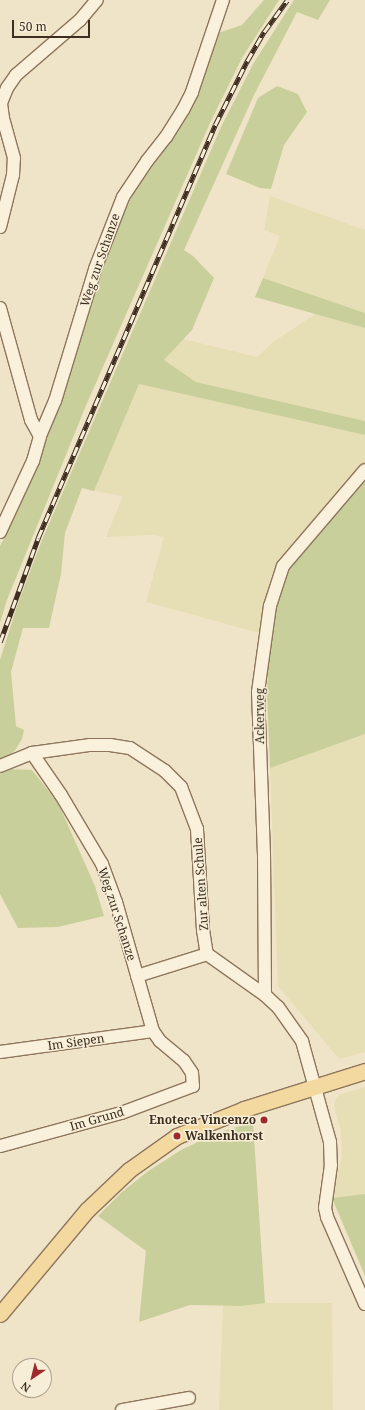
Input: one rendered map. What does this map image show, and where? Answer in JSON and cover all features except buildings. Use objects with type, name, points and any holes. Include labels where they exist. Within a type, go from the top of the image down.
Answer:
[{"type":"main road","points":[[0,1314],[87,1210],[129,1170],[177,1136],[244,1109],[365,1071]]},
{"type":"street","points":[[0,227],[13,175],[14,158],[3,118],[1,103],[7,88],[16,75],[80,20],[98,0]]},
{"type":"street","name":"Weg zur Schanze","points":[[0,532],[33,461],[40,436],[55,401],[95,269],[123,197],[147,161],[166,137],[183,110],[192,92],[223,0]]},
{"type":"street","points":[[0,308],[31,420],[40,436]]},
{"type":"street","name":"Ackerweg","points":[[265,995],[264,855],[258,692],[270,606],[283,566],[365,470]]},
{"type":"street","name":"Zur alten Schule","points":[[32,753],[90,745],[110,745],[130,748],[165,771],[181,787],[197,829],[203,930],[207,954]]},
{"type":"street","points":[[0,766],[32,753]]},
{"type":"street","name":"Weg zur Schanze","points":[[32,753],[61,795],[102,864],[116,902],[153,1031],[160,1041],[184,1061],[192,1073],[193,1086]]},
{"type":"street","points":[[137,976],[207,954],[265,995],[278,1008],[302,1040],[330,1142],[331,1165],[325,1208],[327,1217],[365,1304]]},
{"type":"street","name":"Im Siepen","points":[[0,1052],[153,1031]]},
{"type":"street","name":"Im Grund","points":[[0,1146],[121,1113],[193,1086]]},
{"type":"street","points":[[122,1410],[189,1398]]},
{"type":"shaded area","points":[[270,196],[365,230],[365,313],[263,278],[280,236],[264,230]]},
{"type":"shaded area","points":[[317,313],[365,328],[365,421],[196,382],[164,360],[183,339],[257,357],[273,342]]},
{"type":"shaded area","points":[[139,384],[365,435],[365,463],[284,555],[277,571],[260,633],[146,602],[164,537],[153,535],[106,537],[123,496],[94,491]]},
{"type":"shaded area","points":[[365,734],[365,1052],[339,1059],[278,986],[270,768]]},
{"type":"shaded area","points":[[365,1087],[365,1194],[332,1198],[342,1155],[341,1131],[334,1106],[335,1100],[339,1095]]},
{"type":"shaded area","points":[[265,1303],[332,1303],[333,1410],[219,1410],[223,1306]]},
{"type":"green space","points":[[264,0],[279,0],[242,58],[210,123],[85,408],[7,600],[0,623],[0,546],[37,468],[42,447],[72,368],[97,281],[120,221],[135,190],[179,130],[199,88],[218,33],[242,25]]},
{"type":"green space","points":[[294,0],[330,0],[318,20],[297,12],[254,95],[184,250],[193,256],[214,278],[192,330],[164,360],[196,382],[365,421],[365,435],[139,384],[94,491],[82,488],[65,533],[61,574],[49,628],[23,628],[11,672],[16,726],[24,730],[22,739],[16,749],[8,757],[0,761],[0,660],[18,603],[42,540],[221,127],[253,64]]},
{"type":"green space","points":[[277,86],[298,94],[307,112],[284,145],[271,189],[260,188],[226,174],[258,98]]},
{"type":"green space","points":[[263,278],[365,313],[365,328],[255,297]]},
{"type":"green space","points":[[365,475],[365,734],[270,768],[267,695],[269,642],[271,616],[284,575],[293,561]]},
{"type":"green space","points":[[8,769],[32,770],[58,803],[95,886],[104,916],[58,927],[18,928],[0,894],[0,771]]},
{"type":"green space","points":[[253,1122],[265,1303],[241,1306],[190,1305],[139,1322],[146,1251],[98,1216],[122,1192],[147,1172],[181,1150],[217,1133]]},
{"type":"green space","points":[[365,1194],[365,1276],[332,1198]]},
{"type":"railway","points":[[0,642],[38,538],[215,125],[247,61],[264,32],[287,0]]},
{"type":"place","name":"Enoteca Vincenzo","points":[[264,1120]]},
{"type":"place","name":"Walkenhorst","points":[[177,1136]]}]
